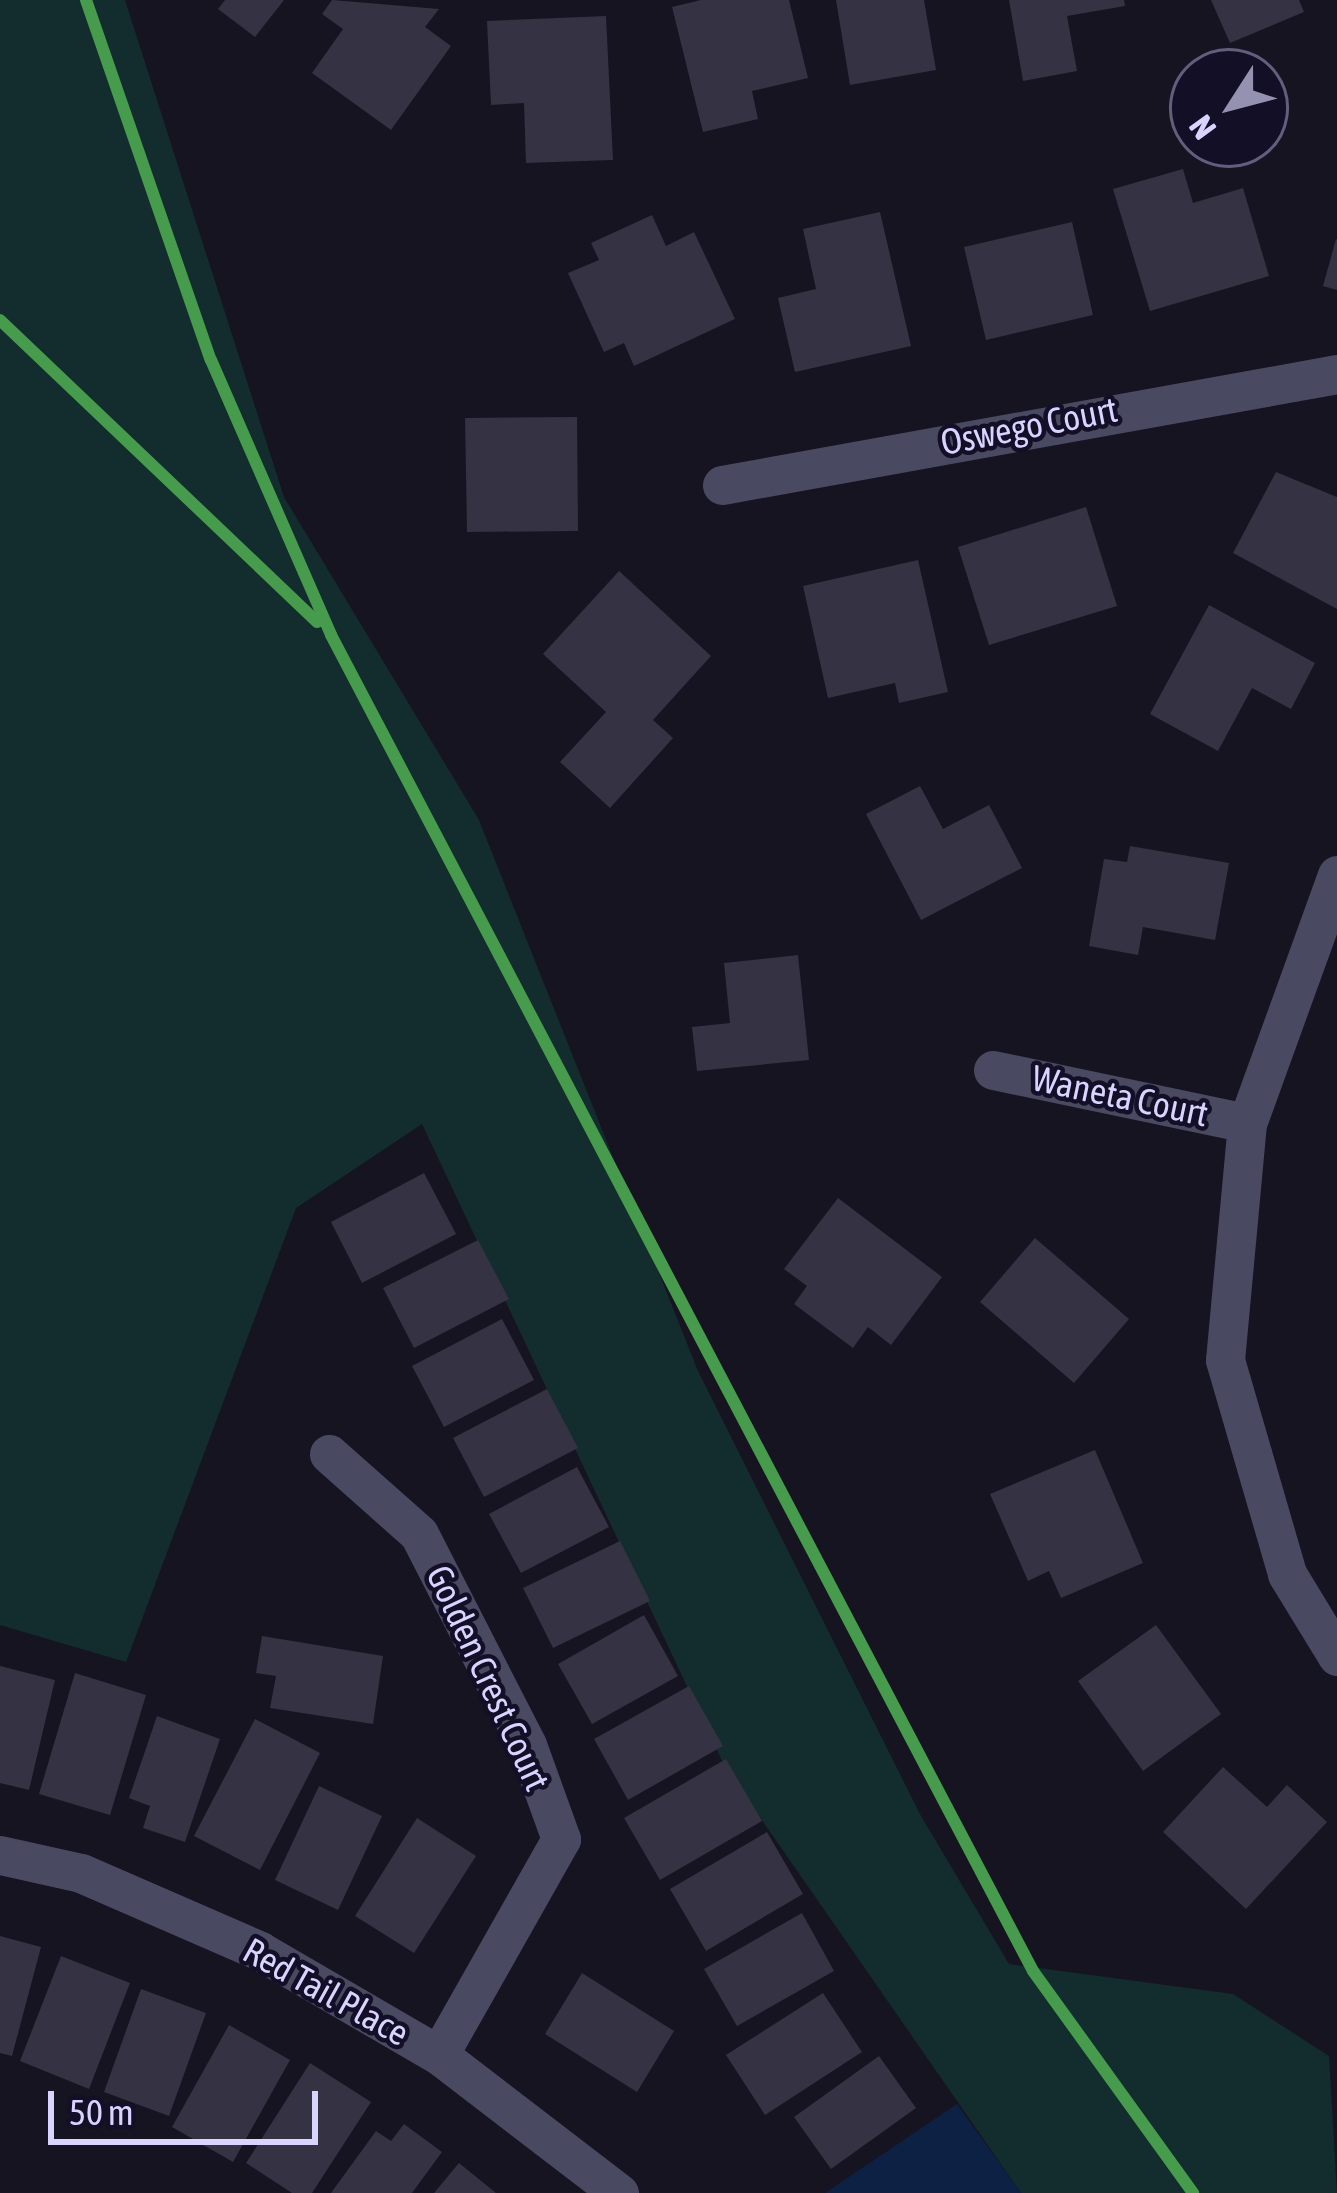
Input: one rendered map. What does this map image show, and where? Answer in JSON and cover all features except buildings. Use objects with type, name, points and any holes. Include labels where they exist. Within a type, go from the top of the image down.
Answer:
[{"type":"street","name":"Oswego Court","points":[[722,485],[1337,374]]},
{"type":"street","points":[[1337,875],[1247,1123],[1225,1360],[1287,1574],[1337,1656]]},
{"type":"street","name":"Waneta Court","points":[[993,1070],[1247,1123]]},
{"type":"street","name":"Golden Crest Court","points":[[329,1454],[419,1534],[527,1745],[561,1839],[439,2055]]},
{"type":"street","name":"Red Tail Place","points":[[0,1855],[81,1873],[260,1951],[439,2055],[619,2193]]},
{"type":"green space","points":[[0,0],[125,0],[284,497],[479,820],[698,1371],[921,1816],[1009,1964],[1233,1994],[1329,2056],[1337,2193],[1021,2193],[725,1767],[422,1124],[296,1208],[126,1662],[0,1625]]},
{"type":"water","points":[[957,2104],[1021,2193],[825,2193]]},
{"type":"cycle path","points":[[86,0],[211,360],[331,635],[1033,1971],[1193,2193]]},
{"type":"cycle path","points":[[0,320],[317,622]]}]
